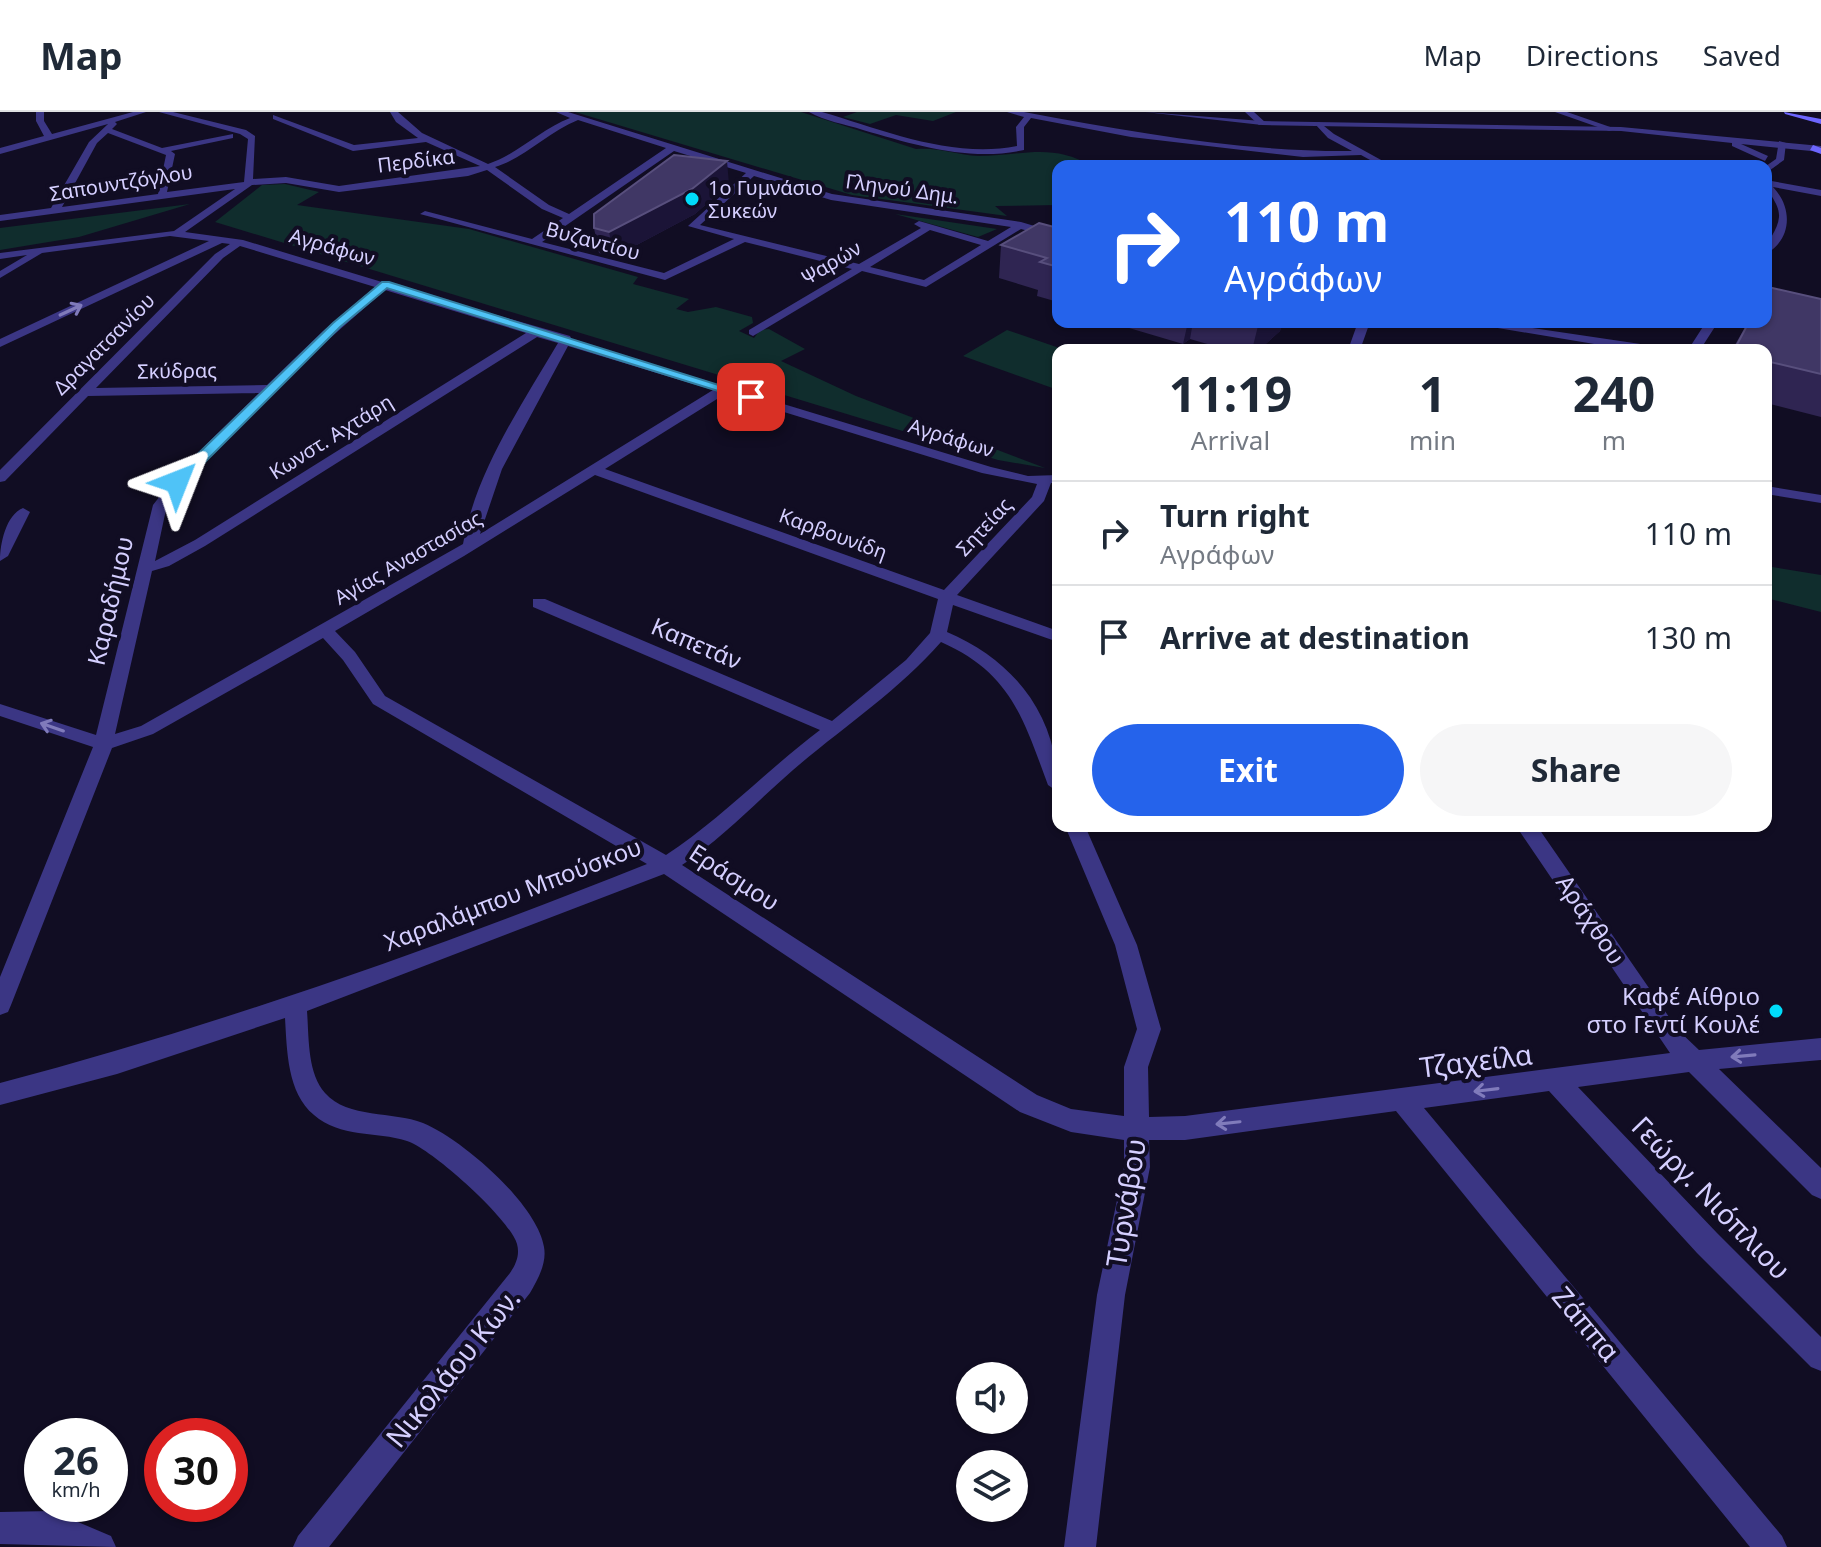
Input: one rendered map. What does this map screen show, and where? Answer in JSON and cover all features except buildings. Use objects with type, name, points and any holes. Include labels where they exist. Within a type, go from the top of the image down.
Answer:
[{"type":"main road","points":[[1788,112],[1821,122]]},
{"type":"main road","points":[[1809,112],[1821,115]]},
{"type":"street","points":[[40,112],[40,121],[50,139]]},
{"type":"street","points":[[4,154],[14,147],[142,112]]},
{"type":"street","points":[[163,112],[247,134],[252,138],[248,183],[177,233]]},
{"type":"street","points":[[394,112],[404,127],[489,167],[553,212],[570,217]]},
{"type":"street","name":"Γληνού Δημ.","points":[[560,112],[828,196],[1021,225],[1052,234]]},
{"type":"street","points":[[813,112],[923,142],[984,153],[1021,148],[1020,127],[1029,116]]},
{"type":"street","points":[[1011,112],[1117,132],[1292,153],[1359,153]]},
{"type":"street","points":[[1149,112],[1262,123],[1612,129],[1819,147]]},
{"type":"street","points":[[1249,112],[1262,123]]},
{"type":"street","points":[[1559,112],[1612,129]]},
{"type":"street","points":[[54,212],[93,142],[130,116]]},
{"type":"street","points":[[276,117],[358,148],[429,139]]},
{"type":"street","name":"Περδίκα","points":[[248,183],[286,180],[339,189],[489,167],[516,154],[558,125],[576,118]]},
{"type":"street","points":[[1319,124],[1331,136],[1375,160]]},
{"type":"street","points":[[389,131],[404,127]]},
{"type":"street","points":[[107,130],[164,150],[172,159],[162,195]]},
{"type":"street","points":[[164,150],[207,138],[247,134]]},
{"type":"street","points":[[343,143],[374,135]]},
{"type":"street","points":[[1720,137],[1765,158],[1767,142]]},
{"type":"street","points":[[1772,166],[1780,160],[1786,144]]},
{"type":"street","points":[[533,243],[672,148]]},
{"type":"street","points":[[752,173],[693,225],[926,284],[1021,225]]},
{"type":"street","name":"Σαπουντζόγλου","points":[[0,218],[248,183]]},
{"type":"street","points":[[1772,185],[1821,193]]},
{"type":"street","points":[[1772,192],[1785,208],[1783,226],[1772,237]]},
{"type":"street","points":[[872,204],[872,208],[881,213],[988,244]]},
{"type":"street","name":"Βυζαντίου","points":[[425,214],[665,277],[745,238]]},
{"type":"street","name":"Ψαρών","points":[[753,332],[929,227]]},
{"type":"street","name":"Αγράφων","points":[[0,256],[177,233],[239,242],[386,284],[987,470],[1051,480]]},
{"type":"street","points":[[0,343],[222,239]]},
{"type":"street","name":"Δραγατσανίου","points":[[0,478],[219,256],[239,242]]},
{"type":"street","points":[[0,275],[30,260],[38,250]]},
{"type":"street","name":"Καραδήμου","points":[[0,1005],[82,809],[104,743],[156,514],[164,498],[270,389],[351,312],[386,284]]},
{"type":"street","points":[[1506,328],[1613,344]]},
{"type":"street","name":"Κωνστ. Αχτάρη","points":[[143,569],[164,563],[200,543],[538,331]]},
{"type":"street","points":[[470,545],[475,520],[517,426],[566,339]]},
{"type":"street","name":"Σκύδρας","points":[[85,392],[270,389]]},
{"type":"street","name":"Αγίας Αναστασίας","points":[[104,743],[159,724],[325,630],[595,470],[724,389]]},
{"type":"street","name":"Καρβουνίδη","points":[[595,470],[1052,635]]},
{"type":"street","name":"Σητείας","points":[[947,596],[1039,498],[1051,480]]},
{"type":"street","points":[[1772,491],[1821,499]]},
{"type":"street","points":[[0,556],[23,512]]},
{"type":"street","name":"Χαραλάμπου Μπούσκου","points":[[0,1094],[117,1063],[295,1005],[666,865],[701,842],[789,763],[893,682],[938,634],[947,596]]},
{"type":"street","name":"Καπετάν","points":[[539,603],[834,729]]},
{"type":"street","name":"Εράσμου","points":[[325,630],[349,656],[379,700],[666,865],[1030,1106],[1066,1121],[1139,1129]]},
{"type":"street","points":[[938,634],[987,658],[1012,680],[1052,771]]},
{"type":"street","points":[[0,710],[104,743]]},
{"type":"street","name":"Τυρνάβου","points":[[1078,832],[1126,945],[1148,1016],[1149,1029],[1135,1076],[1139,1129],[1137,1167],[1101,1360],[1080,1547]]},
{"type":"street","name":"Αράχθου","points":[[1530,832],[1662,1027],[1691,1061],[1821,1186]]},
{"type":"street","name":"Νικολάου Κων.","points":[[295,1005],[300,1052],[315,1100],[338,1116],[409,1130],[430,1140],[497,1198],[524,1230],[531,1250],[529,1267],[513,1293],[309,1547]]},
{"type":"street","name":"Τζαχείλα","points":[[1139,1129],[1185,1128],[1691,1061],[1821,1049]]},
{"type":"street","name":"Γεώργ. Νιόπλιου","points":[[1556,1081],[1707,1243],[1821,1357]]},
{"type":"street","name":"Ζάππα","points":[[1402,1100],[1771,1547]]},
{"type":"street","points":[[0,1528],[52,1527],[100,1547]]},
{"type":"green space","points":[[575,112],[801,112],[916,149],[978,156],[1050,152],[1079,160],[1052,160],[1052,205],[995,206],[1007,216],[852,195]]},
{"type":"green space","points":[[857,112],[956,112],[933,121],[896,115],[870,124],[843,117]]},
{"type":"green space","points":[[285,184],[319,192],[297,205],[469,229],[638,277],[633,284],[689,299],[676,309],[688,312],[716,307],[752,317],[753,323],[739,331],[754,338],[760,330],[769,329],[805,349],[781,361],[856,396],[1045,468],[998,460],[215,222],[262,185]]},
{"type":"green space","points":[[190,204],[79,237],[0,250],[0,228]]},
{"type":"green space","points":[[895,214],[997,229],[978,237]]},
{"type":"green space","points":[[1007,330],[1052,346],[1052,388],[963,356]]},
{"type":"green space","points":[[1772,567],[1821,575],[1821,612],[1772,600]]},
{"type":"place","name":"1ο Γυμνάσιο Συκεών","points":[[692,199]]},
{"type":"place","name":"Καφέ Αίθριο στο Γεντί Κουλέ","points":[[1776,1011]]},
{"type":"route","points":[[177,482],[336,325],[386,284],[751,397]]}]
